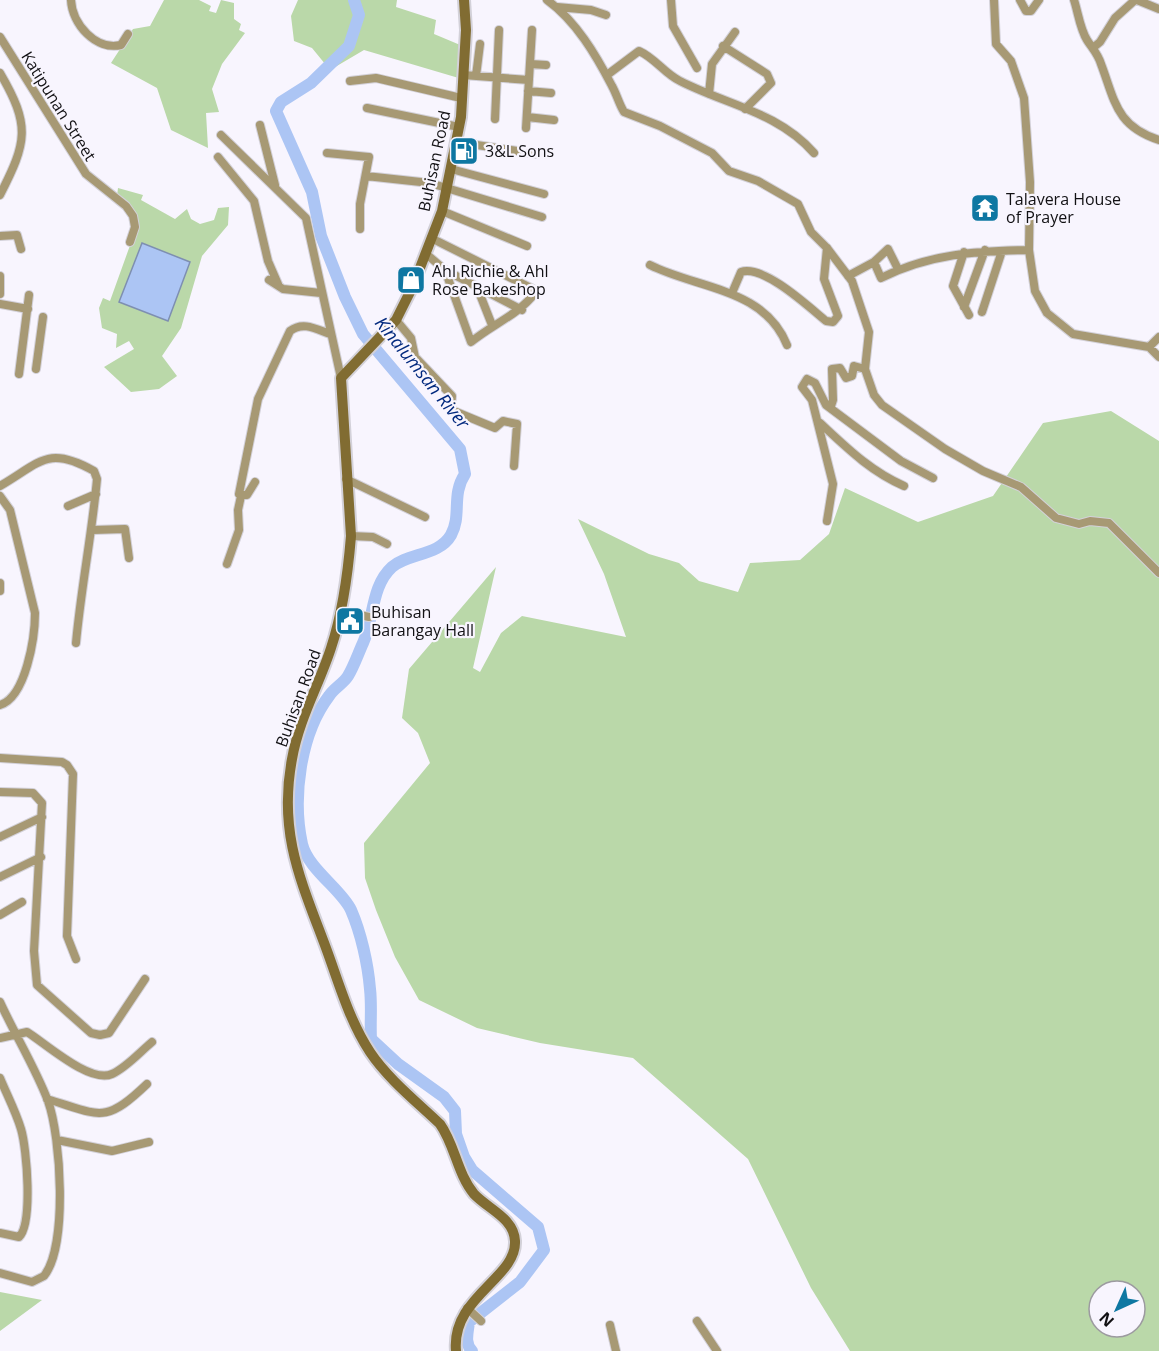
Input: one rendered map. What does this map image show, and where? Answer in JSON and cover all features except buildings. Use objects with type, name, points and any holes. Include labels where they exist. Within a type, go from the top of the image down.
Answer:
[{"type":"street","points":[[71,0],[77,22],[90,36],[116,46],[122,45],[128,34]]},
{"type":"street","name":"Buhisan Road","points":[[456,1351],[455,1338],[459,1322],[474,1314],[513,1254],[515,1239],[512,1230],[470,1187],[458,1167],[446,1132],[440,1124],[378,1062],[360,1036],[309,908],[291,851],[288,803],[292,761],[301,726],[331,648],[341,612],[351,536],[341,378],[396,320],[442,211],[459,127],[466,30],[464,0]]},
{"type":"street","points":[[671,0],[673,26],[697,68]]},
{"type":"street","points":[[994,0],[996,44],[1011,62],[1024,98],[1030,182],[1029,250],[1035,291],[1047,313],[1073,334],[1149,347],[1159,357]]},
{"type":"street","points":[[1020,0],[1026,11],[1031,11],[1039,0]]},
{"type":"street","points":[[1074,0],[1087,39],[1094,47],[1121,117],[1138,132],[1159,140]]},
{"type":"street","points":[[1094,47],[1100,42],[1115,18],[1136,0],[1159,9]]},
{"type":"street","points":[[553,3],[606,15]]},
{"type":"street","points":[[553,3],[584,39],[607,75],[624,112],[660,126],[712,153],[734,174],[758,181],[798,204],[811,232],[836,258],[848,276],[869,332],[865,369],[874,394],[882,405],[983,471],[1021,487],[1056,518],[1079,524],[1090,521],[1109,523],[1159,573]]},
{"type":"street","points":[[495,119],[495,77],[499,30]]},
{"type":"street","points":[[526,128],[532,30]]},
{"type":"street","points":[[709,94],[712,64],[735,32]]},
{"type":"street","name":"Katipunan Street","points":[[0,37],[86,174],[126,206],[133,216],[135,227],[130,242]]},
{"type":"street","points":[[476,76],[480,44]]},
{"type":"street","points":[[723,46],[767,74],[771,80],[771,84],[745,109]]},
{"type":"street","points":[[607,75],[639,51],[678,80],[778,122],[798,135],[814,153]]},
{"type":"street","points":[[530,64],[546,65]]},
{"type":"street","points":[[0,73],[16,101],[22,138],[20,155],[0,195]]},
{"type":"street","points":[[463,75],[529,80]]},
{"type":"street","points":[[350,81],[376,78],[461,98]]},
{"type":"street","points":[[528,91],[551,93]]},
{"type":"street","points":[[366,108],[459,127]]},
{"type":"street","points":[[527,117],[554,120]]},
{"type":"street","points":[[260,125],[275,187]]},
{"type":"street","points":[[221,135],[306,218],[341,378]]},
{"type":"street","points":[[457,142],[537,154]]},
{"type":"street","points":[[327,153],[369,157],[360,204],[360,229]]},
{"type":"street","points":[[218,157],[254,201],[268,261],[278,284]]},
{"type":"street","points":[[451,169],[544,194]]},
{"type":"street","points":[[366,176],[447,188],[542,217]]},
{"type":"street","points":[[442,211],[527,246]]},
{"type":"street","points":[[0,236],[17,235],[21,249]]},
{"type":"street","points":[[431,238],[533,289],[536,293],[522,310],[492,325],[471,342],[445,270]]},
{"type":"street","points":[[732,293],[741,272],[748,270],[775,281],[826,321],[833,322],[838,316],[837,308],[824,279],[827,248]]},
{"type":"street","points":[[848,276],[874,262],[888,249],[898,269]]},
{"type":"street","points":[[964,252],[952,286],[966,311],[985,250]]},
{"type":"street","points":[[874,262],[881,278],[898,269],[925,260],[964,252],[1029,250]]},
{"type":"street","points":[[982,312],[1002,251]]},
{"type":"street","points":[[425,253],[445,270],[522,310]]},
{"type":"street","points":[[650,265],[678,278],[732,293],[750,301],[776,328],[787,345]]},
{"type":"street","points":[[0,276],[0,294]]},
{"type":"street","points":[[269,280],[283,289],[321,292]]},
{"type":"street","points":[[477,287],[492,325]]},
{"type":"street","points":[[19,374],[29,295]]},
{"type":"street","points":[[0,304],[28,309]]},
{"type":"street","points":[[36,369],[43,317]]},
{"type":"street","points":[[396,320],[411,338],[415,357],[452,396],[451,407],[454,411],[495,428],[503,421],[517,424],[514,466]]},
{"type":"street","points":[[227,564],[239,530],[238,510],[241,496],[239,491],[254,416],[290,331],[299,326],[308,326],[330,334]]},
{"type":"street","points":[[25,332],[39,335]]},
{"type":"street","points":[[1149,347],[1159,337]]},
{"type":"street","points":[[831,406],[834,400],[832,369],[840,368],[846,378],[852,376],[854,366],[865,369]]},
{"type":"street","points":[[827,521],[833,484],[812,400],[803,391],[802,383],[807,379],[815,383],[824,402],[901,461],[933,478]]},
{"type":"street","points":[[818,422],[854,456],[886,478],[904,486]]},
{"type":"street","points":[[0,486],[51,457],[63,456],[94,471],[97,479],[93,530],[81,586],[76,643]]},
{"type":"street","points":[[346,479],[425,517]]},
{"type":"street","points":[[241,496],[250,493],[255,482]]},
{"type":"street","points":[[68,506],[96,494]]},
{"type":"street","points":[[0,496],[10,510],[30,586],[35,622],[22,681],[10,699],[0,705]]},
{"type":"street","points":[[93,530],[125,528],[129,558]]},
{"type":"street","points":[[351,536],[373,537],[387,544]]},
{"type":"street","points":[[0,583],[0,591]]},
{"type":"street","points":[[341,612],[369,617]]},
{"type":"street","points":[[0,758],[62,762],[73,774],[67,936],[75,959]]},
{"type":"street","points":[[0,792],[16,791],[38,796],[42,803],[41,857],[34,951],[37,985],[91,1033],[100,1035],[109,1033],[145,979]]},
{"type":"street","points":[[0,837],[42,817]]},
{"type":"street","points":[[0,877],[41,857]]},
{"type":"street","points":[[0,915],[22,902]]},
{"type":"street","points":[[0,1002],[47,1099],[57,1140],[58,1232],[51,1266],[44,1276],[32,1282],[0,1272]]},
{"type":"street","points":[[0,1038],[27,1032],[67,1061],[105,1076],[114,1073],[152,1042]]},
{"type":"street","points":[[0,1078],[22,1132],[27,1212],[25,1230],[19,1237],[0,1233]]},
{"type":"street","points":[[47,1099],[103,1114],[124,1106],[147,1084]]},
{"type":"street","points":[[57,1140],[112,1151],[149,1142]]},
{"type":"street","points":[[697,1321],[717,1351]]},
{"type":"street","points":[[610,1325],[616,1351]]},
{"type":"green space","points":[[164,0],[199,0],[211,6],[209,11],[216,13],[221,0],[234,3],[234,19],[241,24],[239,30],[245,33],[222,64],[212,89],[219,112],[206,113],[208,148],[171,130],[157,88],[111,63],[133,29],[150,26]]},
{"type":"green space","points":[[298,0],[397,0],[396,7],[436,20],[434,34],[465,47],[462,79],[364,50],[330,70],[312,48],[294,41],[291,16]]},
{"type":"green space","points":[[118,188],[143,195],[141,200],[175,219],[187,209],[191,219],[200,224],[214,220],[218,208],[229,207],[228,225],[202,256],[181,328],[162,356],[177,376],[159,389],[131,392],[104,367],[134,349],[129,341],[116,348],[117,334],[102,328],[99,308],[103,298],[110,301],[137,226],[134,212],[117,196]]},
{"type":"green space","points":[[1111,411],[1159,441],[1159,1351],[850,1351],[811,1288],[748,1159],[633,1058],[540,1043],[477,1028],[419,1000],[395,957],[365,878],[364,843],[430,763],[418,733],[402,718],[409,669],[496,567],[473,668],[480,672],[501,633],[522,616],[626,637],[604,574],[578,519],[649,554],[679,563],[699,581],[738,592],[750,563],[800,560],[829,534],[845,488],[918,522],[993,496],[1043,423]]},
{"type":"green space","points":[[0,1292],[42,1300],[0,1331]]},
{"type":"water","points":[[142,243],[190,262],[168,321],[119,302]]},
{"type":"waterway","name":"Kinalumsan River","points":[[354,0],[359,15],[349,46],[311,83],[281,102],[276,111],[312,192],[321,236],[345,297],[363,334],[460,449],[465,474],[458,490],[456,520],[451,535],[439,547],[399,562],[385,575],[376,593],[367,634],[352,668],[346,679],[331,693],[319,711],[305,747],[301,767],[299,826],[305,853],[318,871],[347,902],[358,929],[369,979],[371,1039],[398,1064],[444,1097],[455,1111],[456,1134],[464,1157],[472,1170],[538,1227],[544,1250],[520,1282],[469,1322],[467,1341],[472,1351]]},
{"type":"place","name":"3&L Sons","points":[[464,151]]},
{"type":"place","name":"Talavera House of Prayer","points":[[985,208]]},
{"type":"place","name":"Ahl Richie & Ahl Rose Bakeshop","points":[[411,280]]},
{"type":"place","name":"Buhisan Barangay Hall","points":[[350,621]]}]
